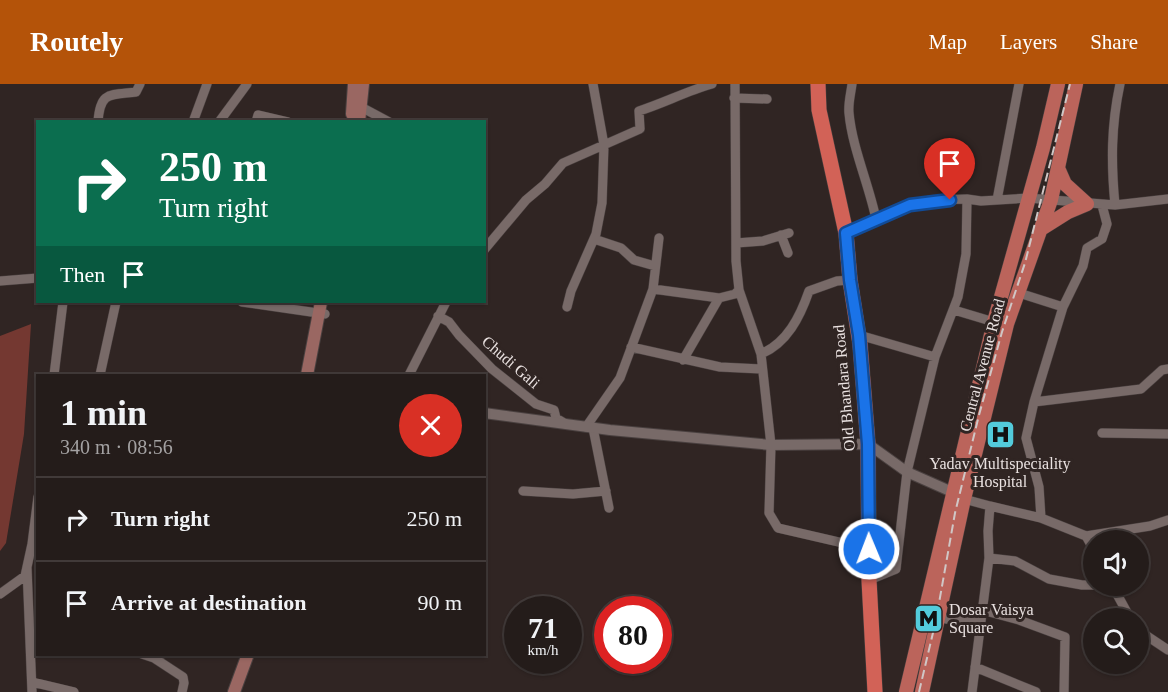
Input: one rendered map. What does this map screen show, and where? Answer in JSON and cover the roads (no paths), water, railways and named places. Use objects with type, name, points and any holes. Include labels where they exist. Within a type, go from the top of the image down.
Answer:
[{"type":"highway","name":"Old Bhandara Road","points":[[818,84],[822,128],[846,233],[850,280],[859,335],[868,444],[869,580],[875,692]]},
{"type":"main road","points":[[352,120],[354,84]]},
{"type":"main road","points":[[359,120],[363,84]]},
{"type":"main road","name":"Central Avenue Road","points":[[922,692],[938,618],[958,495],[994,322],[1043,148],[1058,84]]},
{"type":"main road","name":"Central Avenue Road","points":[[906,692],[958,495],[1007,324],[1051,200],[1076,84]]},
{"type":"main road","points":[[1041,229],[1068,212],[1087,204],[1065,184],[1058,168]]},
{"type":"main road","points":[[307,374],[323,308]]},
{"type":"main road","points":[[314,374],[323,308]]},
{"type":"main road","points":[[234,692],[247,656]]},
{"type":"main road","points":[[243,692],[255,656]]},
{"type":"street","points":[[98,120],[102,100],[105,96],[113,93],[136,92],[140,84]]},
{"type":"street","points":[[194,120],[207,84]]},
{"type":"street","points":[[220,120],[247,84]]},
{"type":"street","points":[[567,307],[594,239],[602,203],[604,145],[593,84]]},
{"type":"street","points":[[486,248],[526,200],[545,184],[563,163],[640,129],[639,111],[712,84]]},
{"type":"street","points":[[735,84],[736,243],[739,290],[761,354],[771,445],[768,513],[778,528],[869,549]]},
{"type":"street","points":[[852,84],[849,110],[851,126],[876,219]]},
{"type":"street","points":[[997,200],[1019,84]]},
{"type":"street","points":[[1115,205],[1111,161],[1114,112],[1120,84]]},
{"type":"street","points":[[734,98],[767,99]]},
{"type":"street","points":[[361,107],[385,120]]},
{"type":"street","points":[[257,120],[258,115],[279,120]]},
{"type":"street","points":[[846,233],[910,205],[932,201],[1028,198],[1115,205],[1168,199]]},
{"type":"street","points":[[869,580],[896,569],[907,472],[935,357],[954,310],[966,254],[968,199]]},
{"type":"street","points":[[1041,518],[1039,487],[1026,438],[1034,402],[1063,307],[1083,266],[1087,248],[1102,239],[1107,224],[1102,205]]},
{"type":"street","points":[[736,243],[763,241],[785,234],[788,253]]},
{"type":"street","points":[[609,508],[590,427],[620,378],[653,289],[659,238]]},
{"type":"street","points":[[594,239],[621,248],[634,260],[655,266]]},
{"type":"street","points":[[0,281],[36,278]]},
{"type":"street","points":[[761,354],[771,349],[794,326],[809,291],[837,281],[850,280]]},
{"type":"street","points":[[653,289],[719,298],[735,294],[739,290]]},
{"type":"street","points":[[1019,293],[1063,307]]},
{"type":"street","points":[[683,360],[719,298]]},
{"type":"street","points":[[54,374],[63,303]]},
{"type":"street","points":[[100,374],[116,303]]},
{"type":"street","points":[[256,303],[323,308]]},
{"type":"street","points":[[409,374],[445,303]]},
{"type":"street","points":[[954,310],[994,322]]},
{"type":"street","name":"Chudi Gali","points":[[438,316],[449,322],[492,369],[536,404],[554,410],[556,418],[566,424]]},
{"type":"street","points":[[859,335],[935,357]]},
{"type":"street","points":[[631,347],[720,367],[761,369]]},
{"type":"street","points":[[1034,402],[1141,389],[1162,370],[1168,369]]},
{"type":"street","points":[[486,413],[590,427],[771,445],[868,444],[907,472],[958,495],[990,507],[1041,518],[1083,535]]},
{"type":"street","points":[[1102,433],[1168,434]]},
{"type":"street","points":[[523,491],[573,494],[606,491]]},
{"type":"street","points":[[972,692],[989,558],[990,507]]},
{"type":"street","points":[[1124,530],[1150,526],[1168,520]]},
{"type":"street","points":[[0,594],[25,576],[34,551],[36,524]]},
{"type":"street","points":[[989,558],[1015,561],[1049,579],[1083,585]]},
{"type":"street","points":[[27,568],[34,635],[32,692]]},
{"type":"street","points":[[982,610],[1028,623],[1065,637],[1064,692]]},
{"type":"street","points":[[938,618],[980,623]]},
{"type":"street","points":[[1149,637],[1168,650]]},
{"type":"street","points":[[158,656],[183,677],[182,692]]},
{"type":"street","points":[[975,667],[1036,692]]},
{"type":"street","points":[[32,682],[75,692]]},
{"type":"railway","points":[[919,692],[936,620],[955,513],[979,415],[1002,332],[1025,263],[1070,84]]},
{"type":"place","name":"Yadav Multispeciality Hospital","points":[[1000,435]]},
{"type":"place","name":"Dosar Vaisya Square","points":[[928,618]]}]
